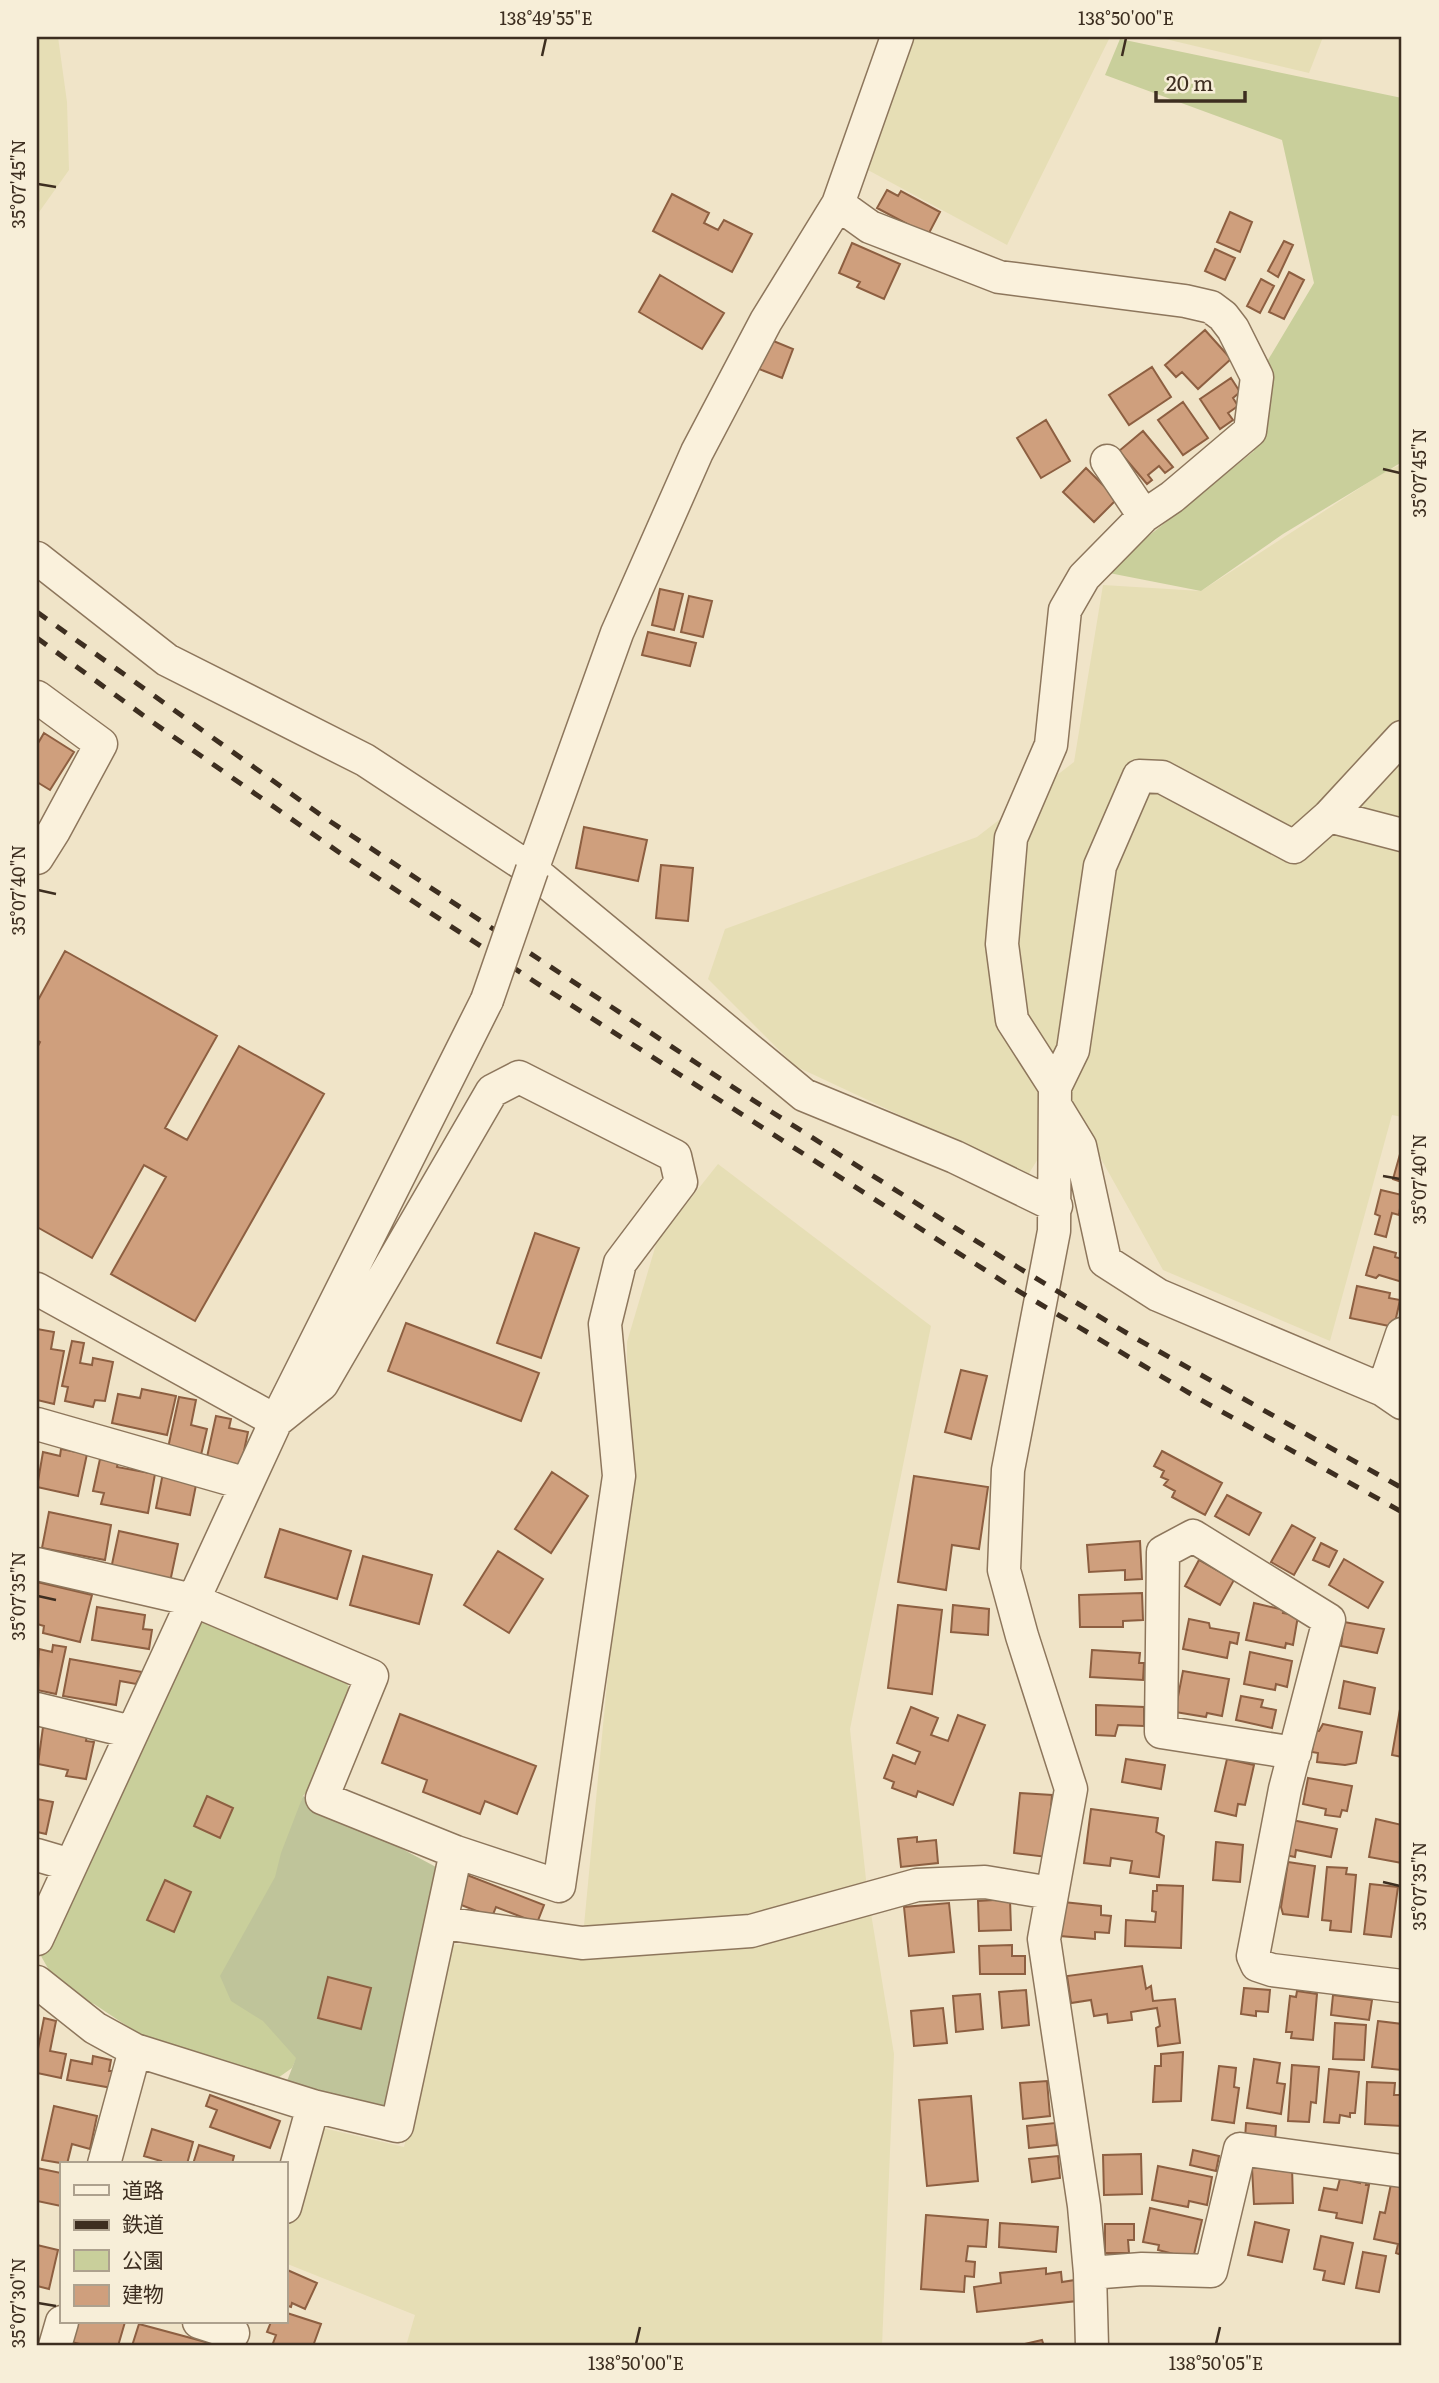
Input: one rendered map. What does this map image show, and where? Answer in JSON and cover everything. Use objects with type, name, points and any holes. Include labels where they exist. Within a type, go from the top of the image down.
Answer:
[{"type":"street","points":[[37,1939],[276,1421],[487,1000],[617,633],[697,452],[766,321],[838,204],[898,37]]},
{"type":"street","points":[[838,204],[870,227],[999,277],[1185,301],[1211,307],[1233,328],[1258,377],[1250,431],[1172,497],[1143,516],[1084,577],[1065,610],[1051,745],[1011,838],[1002,944],[1012,1020],[1080,1146],[1105,1261],[1158,1295],[1393,1396],[1402,1334]]},
{"type":"street","points":[[1107,461],[1143,516]]},
{"type":"street","points":[[37,558],[167,660],[365,760],[532,870],[804,1095],[955,1157],[1056,1206]]},
{"type":"street","points":[[37,697],[101,744],[45,829],[37,858]]},
{"type":"street","points":[[1092,2346],[1090,2273],[1075,2131],[1058,2040],[1044,1939],[1071,1789],[1004,1570],[1008,1470],[1054,1231],[1054,1095],[1073,1050],[1100,866],[1139,776],[1162,777],[1294,846],[1329,816],[1402,737]]},
{"type":"street","points":[[1329,816],[1402,835]]},
{"type":"street","points":[[37,1564],[193,1600],[372,1676],[322,1798],[456,1852],[559,1886],[619,1476],[605,1324],[620,1263],[681,1182],[674,1156],[519,1077],[492,1091],[322,1384],[276,1421]]},
{"type":"street","points":[[37,1289],[276,1421]]},
{"type":"street","points":[[37,1424],[247,1484]]},
{"type":"street","points":[[1294,1753],[1161,1732],[1163,1552],[1193,1536],[1329,1620],[1285,1790],[1253,1956],[1257,1965],[1272,1970],[1402,1986]]},
{"type":"street","points":[[37,1709],[132,1732]]},
{"type":"street","points":[[37,1982],[95,2028],[135,2050],[313,2106],[397,2126],[443,1923],[456,1852]]},
{"type":"street","points":[[37,1856],[71,1865]]},
{"type":"street","points":[[443,1923],[582,1943],[751,1931],[917,1885],[985,1882],[1051,1893]]},
{"type":"street","points":[[105,2162],[135,2050]]},
{"type":"street","points":[[287,2200],[313,2106]]},
{"type":"street","points":[[1090,2273],[1142,2269],[1211,2271],[1240,2149],[1402,2171]]},
{"type":"street","points":[[55,2346],[61,2324]]},
{"type":"street","points":[[205,2324],[234,2334]]},
{"type":"shaded area","points":[[37,37],[58,37],[67,102],[69,170],[37,215]]},
{"type":"shaded area","points":[[910,37],[1110,37],[1007,245],[866,169]]},
{"type":"shaded area","points":[[1157,37],[1323,37],[1309,73]]},
{"type":"shaded area","points":[[1400,465],[1402,1117],[1392,1115],[1330,1341],[1163,1270],[1071,1105],[1028,1175],[795,1066],[708,979],[725,929],[977,837],[1074,762],[1103,585],[1201,591],[1383,473]]},
{"type":"shaded area","points":[[718,1164],[931,1326],[850,1729],[867,1889],[894,2054],[882,2346],[406,2346],[415,2315],[287,2264],[287,2222],[319,2127],[404,2147],[449,1945],[583,1936],[627,1474],[627,1342],[657,1241]]},
{"type":"green space","points":[[1120,39],[1402,98],[1402,462],[1283,534],[1201,591],[1104,572],[1254,451],[1265,365],[1314,283],[1282,140],[1105,75]]},
{"type":"green space","points":[[193,1600],[347,1681],[351,1704],[319,1780],[303,1796],[280,1870],[250,1928],[268,2023],[297,2057],[292,2068],[275,2080],[157,2046],[94,2004],[62,1993],[37,1949]]},
{"type":"green space","points":[[303,1796],[436,1867],[391,2114],[287,2081],[296,2058],[263,2021],[231,2001],[220,1976],[275,1877],[281,1853]]},
{"type":"building","points":[[887,190],[898,196],[901,191],[940,212],[928,235],[877,208]]},
{"type":"building","points":[[672,194],[709,213],[704,223],[718,230],[724,220],[752,234],[732,272],[653,231]]},
{"type":"building","points":[[1230,212],[1252,222],[1240,252],[1217,242]]},
{"type":"building","points":[[1284,241],[1293,245],[1278,277],[1268,271]]},
{"type":"building","points":[[852,243],[900,264],[884,299],[857,287],[860,282],[839,273]]},
{"type":"building","points":[[1215,249],[1235,258],[1225,280],[1205,271]]},
{"type":"building","points":[[1289,272],[1304,280],[1284,319],[1269,312]]},
{"type":"building","points":[[660,275],[724,313],[702,349],[639,312]]},
{"type":"building","points":[[1261,279],[1274,286],[1260,313],[1247,306]]},
{"type":"building","points":[[1205,330],[1231,359],[1198,389],[1182,372],[1176,377],[1165,365]]},
{"type":"building","points":[[771,340],[793,349],[782,378],[759,369]]},
{"type":"building","points":[[1152,367],[1171,397],[1129,425],[1109,395]]},
{"type":"building","points":[[1231,378],[1240,392],[1233,398],[1238,406],[1228,413],[1233,420],[1220,429],[1200,399]]},
{"type":"building","points":[[1183,402],[1208,438],[1183,455],[1158,420]]},
{"type":"building","points":[[1046,420],[1070,461],[1041,478],[1017,438]]},
{"type":"building","points":[[1143,431],[1173,467],[1165,473],[1159,466],[1148,475],[1152,480],[1147,484],[1119,451]]},
{"type":"building","points":[[1086,468],[1117,499],[1094,522],[1063,492]]},
{"type":"building","points":[[660,589],[683,594],[674,630],[652,625]]},
{"type":"building","points":[[689,596],[712,601],[703,637],[681,632]]},
{"type":"building","points":[[648,632],[696,643],[690,666],[642,655]]},
{"type":"building","points":[[44,733],[74,752],[50,790],[37,782],[37,745]]},
{"type":"building","points":[[584,827],[647,840],[638,881],[576,868]]},
{"type":"building","points":[[661,865],[693,868],[688,921],[656,918]]},
{"type":"building","points":[[65,951],[217,1036],[165,1128],[187,1140],[239,1046],[324,1094],[195,1321],[111,1274],[166,1177],[144,1165],[92,1258],[37,1227],[37,1048],[40,1042],[37,1040],[37,1002]]},
{"type":"building","points":[[1402,1147],[1402,1182],[1393,1179]]},
{"type":"building","points":[[1381,1190],[1402,1195],[1399,1215],[1392,1213],[1386,1237],[1375,1234],[1380,1216],[1375,1214]]},
{"type":"building","points":[[535,1233],[579,1248],[541,1358],[497,1343]]},
{"type":"building","points":[[1374,1247],[1396,1253],[1395,1257],[1402,1259],[1402,1282],[1379,1275],[1376,1278],[1366,1275]]},
{"type":"building","points":[[1357,1286],[1390,1293],[1389,1298],[1400,1300],[1394,1327],[1350,1318]]},
{"type":"building","points":[[406,1323],[539,1373],[521,1421],[388,1371]]},
{"type":"building","points":[[37,1329],[54,1332],[51,1349],[64,1351],[54,1404],[37,1400]]},
{"type":"building","points":[[72,1341],[84,1343],[80,1363],[92,1365],[93,1358],[113,1362],[105,1401],[95,1400],[93,1407],[65,1401],[68,1387],[62,1386]]},
{"type":"building","points":[[961,1370],[987,1376],[971,1439],[945,1432]]},
{"type":"building","points":[[142,1389],[176,1396],[167,1435],[112,1423],[118,1394],[140,1398]]},
{"type":"building","points":[[179,1397],[196,1400],[191,1425],[207,1429],[201,1455],[168,1448]]},
{"type":"building","points":[[216,1416],[231,1419],[229,1428],[248,1432],[241,1465],[207,1457]]},
{"type":"building","points":[[61,1449],[87,1454],[78,1496],[37,1487],[43,1452],[60,1456]]},
{"type":"building","points":[[1162,1451],[1222,1483],[1205,1515],[1172,1497],[1175,1491],[1164,1485],[1168,1480],[1161,1477],[1164,1471],[1154,1466]]},
{"type":"building","points":[[100,1459],[118,1462],[117,1467],[155,1474],[148,1513],[101,1504],[104,1493],[93,1491]]},
{"type":"building","points":[[552,1472],[588,1496],[551,1553],[515,1529]]},
{"type":"building","points":[[163,1473],[197,1480],[190,1515],[156,1508]]},
{"type":"building","points":[[914,1476],[988,1487],[979,1549],[952,1545],[946,1590],[898,1582]]},
{"type":"building","points":[[1227,1495],[1261,1513],[1249,1535],[1215,1516]]},
{"type":"building","points":[[49,1512],[111,1525],[105,1560],[42,1548]]},
{"type":"building","points":[[1292,1525],[1315,1538],[1294,1575],[1271,1562]]},
{"type":"building","points":[[280,1529],[351,1551],[337,1599],[265,1577]]},
{"type":"building","points":[[119,1531],[178,1544],[170,1582],[111,1569]]},
{"type":"building","points":[[1140,1541],[1142,1579],[1125,1580],[1125,1570],[1089,1572],[1087,1545]]},
{"type":"building","points":[[1321,1543],[1337,1551],[1329,1567],[1313,1560]]},
{"type":"building","points":[[498,1551],[543,1579],[509,1633],[464,1605]]},
{"type":"building","points":[[363,1556],[432,1575],[419,1624],[350,1605]]},
{"type":"building","points":[[1344,1559],[1383,1582],[1368,1608],[1329,1585]]},
{"type":"building","points":[[1199,1560],[1234,1580],[1220,1605],[1185,1586]]},
{"type":"building","points":[[37,1582],[92,1595],[80,1642],[43,1633],[44,1626],[37,1624]]},
{"type":"building","points":[[1142,1593],[1143,1620],[1123,1621],[1123,1627],[1080,1627],[1079,1595]]},
{"type":"building","points":[[1254,1603],[1298,1616],[1293,1645],[1286,1643],[1285,1648],[1246,1640]]},
{"type":"building","points":[[898,1605],[942,1610],[932,1694],[888,1688]]},
{"type":"building","points":[[953,1605],[989,1609],[988,1635],[951,1632]]},
{"type":"building","points":[[97,1607],[145,1615],[143,1629],[152,1630],[149,1649],[92,1640]]},
{"type":"building","points":[[1189,1619],[1209,1623],[1210,1628],[1239,1633],[1237,1644],[1230,1642],[1227,1658],[1183,1649]]},
{"type":"building","points":[[1344,1622],[1384,1629],[1377,1653],[1341,1646]]},
{"type":"building","points":[[53,1645],[66,1647],[56,1694],[37,1690],[39,1649],[52,1652]]},
{"type":"building","points":[[1092,1650],[1140,1653],[1139,1663],[1144,1663],[1143,1680],[1090,1677]]},
{"type":"building","points":[[1250,1652],[1292,1661],[1287,1687],[1276,1684],[1275,1690],[1244,1684]]},
{"type":"building","points":[[70,1659],[142,1672],[136,1684],[120,1681],[116,1705],[63,1696]]},
{"type":"building","points":[[1183,1671],[1229,1679],[1222,1716],[1207,1713],[1206,1717],[1175,1712]]},
{"type":"building","points":[[1344,1681],[1375,1688],[1370,1714],[1339,1708]]},
{"type":"building","points":[[1241,1696],[1263,1700],[1261,1707],[1276,1710],[1272,1728],[1236,1720]]},
{"type":"building","points":[[1402,1698],[1402,1757],[1392,1755]]},
{"type":"building","points":[[1096,1705],[1144,1707],[1144,1726],[1118,1725],[1115,1736],[1096,1735]]},
{"type":"building","points":[[911,1707],[938,1718],[931,1735],[948,1741],[958,1715],[985,1725],[953,1805],[918,1791],[916,1797],[892,1788],[894,1782],[884,1778],[893,1755],[915,1764],[920,1752],[897,1743]]},
{"type":"building","points":[[400,1714],[536,1766],[517,1814],[485,1801],[480,1814],[423,1792],[427,1780],[382,1763]]},
{"type":"building","points":[[1323,1724],[1362,1732],[1356,1763],[1345,1765],[1317,1762],[1318,1753],[1312,1752],[1314,1731],[1319,1731]]},
{"type":"building","points":[[43,1727],[87,1736],[86,1741],[94,1742],[86,1779],[66,1776],[68,1770],[38,1764]]},
{"type":"building","points":[[1126,1759],[1165,1765],[1161,1789],[1122,1782]]},
{"type":"building","points":[[1227,1759],[1254,1765],[1245,1805],[1238,1804],[1236,1816],[1215,1811]]},
{"type":"building","points":[[1308,1778],[1352,1786],[1347,1811],[1342,1810],[1340,1817],[1325,1815],[1326,1809],[1303,1804]]},
{"type":"building","points":[[1020,1793],[1052,1795],[1047,1857],[1014,1853]]},
{"type":"building","points":[[207,1796],[233,1808],[220,1838],[194,1826]]},
{"type":"building","points":[[37,1799],[53,1802],[46,1834],[37,1832]]},
{"type":"building","points":[[1091,1809],[1158,1818],[1156,1832],[1164,1836],[1159,1877],[1130,1873],[1132,1861],[1111,1858],[1110,1866],[1084,1863]]},
{"type":"building","points":[[1376,1819],[1402,1825],[1402,1863],[1369,1857]]},
{"type":"building","points":[[1292,1820],[1337,1829],[1331,1857],[1296,1850],[1295,1857],[1285,1855]]},
{"type":"building","points":[[917,1837],[917,1842],[936,1840],[938,1863],[901,1867],[898,1839]]},
{"type":"building","points":[[1216,1842],[1243,1845],[1240,1882],[1213,1880]]},
{"type":"building","points":[[1288,1862],[1315,1866],[1308,1917],[1283,1914],[1281,1907]]},
{"type":"building","points":[[1327,1867],[1347,1868],[1346,1874],[1356,1875],[1351,1932],[1330,1930],[1331,1921],[1322,1920]]},
{"type":"building","points":[[467,1875],[544,1905],[537,1923],[496,1907],[492,1917],[456,1903]]},
{"type":"building","points":[[165,1880],[191,1892],[174,1932],[147,1920]]},
{"type":"building","points":[[1370,1884],[1398,1887],[1391,1937],[1364,1934]]},
{"type":"building","points":[[1157,1885],[1183,1886],[1181,1948],[1125,1946],[1126,1920],[1155,1922],[1156,1912],[1152,1911],[1153,1891],[1157,1891]]},
{"type":"building","points":[[1010,1899],[1011,1930],[979,1931],[978,1901]]},
{"type":"building","points":[[1063,1902],[1101,1906],[1101,1915],[1111,1916],[1109,1933],[1095,1932],[1095,1939],[1060,1936]]},
{"type":"building","points":[[949,1903],[954,1952],[909,1956],[904,1907]]},
{"type":"building","points":[[1012,1945],[1012,1956],[1025,1956],[1025,1974],[980,1974],[979,1946]]},
{"type":"building","points":[[1142,1966],[1146,1989],[1151,1986],[1153,2001],[1175,1999],[1180,2043],[1158,2046],[1156,2028],[1160,2026],[1157,2008],[1131,2012],[1132,2020],[1108,2023],[1107,2014],[1094,2016],[1091,2000],[1071,2003],[1067,1976]]},
{"type":"building","points":[[328,1977],[371,1988],[361,2029],[318,2018]]},
{"type":"building","points":[[1244,1988],[1270,1990],[1268,2012],[1256,2011],[1256,2016],[1241,2014]]},
{"type":"building","points":[[1026,1990],[1029,2025],[1002,2028],[999,1992]]},
{"type":"building","points":[[1297,1991],[1317,1994],[1313,2040],[1291,2038],[1292,2032],[1286,2032],[1290,1996],[1296,1997]]},
{"type":"building","points":[[980,1994],[983,2029],[956,2032],[953,1996]]},
{"type":"building","points":[[1333,1995],[1372,2000],[1369,2020],[1331,2015]]},
{"type":"building","points":[[943,2008],[947,2043],[914,2046],[911,2011]]},
{"type":"building","points":[[44,2018],[56,2021],[50,2051],[66,2054],[61,2078],[37,2073],[37,2054]]},
{"type":"building","points":[[1378,2021],[1402,2024],[1402,2070],[1372,2067]]},
{"type":"building","points":[[1335,2023],[1366,2025],[1364,2060],[1333,2059]]},
{"type":"building","points":[[1183,2052],[1181,2101],[1153,2102],[1155,2066],[1161,2066],[1161,2054]]},
{"type":"building","points":[[93,2056],[111,2060],[109,2071],[114,2071],[112,2088],[67,2080],[71,2060],[92,2064]]},
{"type":"building","points":[[1254,2059],[1280,2063],[1277,2083],[1285,2084],[1281,2114],[1247,2108]]},
{"type":"building","points":[[1292,2065],[1319,2067],[1316,2103],[1311,2102],[1309,2122],[1288,2121]]},
{"type":"building","points":[[1219,2066],[1236,2068],[1234,2087],[1239,2088],[1234,2123],[1212,2120]]},
{"type":"building","points":[[1329,2069],[1359,2072],[1355,2113],[1350,2113],[1350,2117],[1340,2115],[1339,2123],[1324,2122]]},
{"type":"building","points":[[1047,2081],[1050,2116],[1023,2119],[1020,2083]]},
{"type":"building","points":[[1367,2082],[1395,2083],[1394,2095],[1402,2095],[1402,2126],[1365,2124]]},
{"type":"building","points":[[210,2095],[280,2121],[270,2148],[210,2127],[217,2110],[206,2106]]},
{"type":"building","points":[[971,2096],[978,2181],[927,2186],[919,2100]]},
{"type":"building","points":[[54,2106],[97,2116],[90,2149],[72,2144],[68,2162],[42,2160]]},
{"type":"building","points":[[1055,2123],[1057,2145],[1029,2148],[1027,2126]]},
{"type":"building","points":[[1246,2123],[1276,2126],[1275,2142],[1245,2139]]},
{"type":"building","points":[[152,2129],[193,2142],[188,2162],[161,2162],[144,2156]]},
{"type":"building","points":[[199,2145],[234,2156],[232,2162],[194,2162]]},
{"type":"building","points":[[1193,2150],[1219,2156],[1216,2171],[1190,2165]]},
{"type":"building","points":[[1141,2154],[1142,2194],[1104,2195],[1103,2155]]},
{"type":"building","points":[[1058,2156],[1060,2178],[1032,2182],[1029,2159]]},
{"type":"building","points":[[1158,2166],[1212,2177],[1207,2205],[1189,2201],[1188,2207],[1152,2200]]},
{"type":"building","points":[[1292,2166],[1293,2203],[1254,2204],[1252,2168]]},
{"type":"building","points":[[37,2168],[60,2173],[60,2206],[37,2201]]},
{"type":"building","points":[[1342,2171],[1353,2174],[1351,2181],[1360,2183],[1362,2175],[1368,2176],[1366,2185],[1369,2185],[1362,2223],[1336,2218],[1337,2213],[1319,2210],[1324,2188],[1337,2190]]},
{"type":"building","points":[[1391,2184],[1402,2186],[1402,2255],[1396,2253],[1398,2244],[1374,2239],[1380,2212],[1385,2213]]},
{"type":"building","points":[[1150,2208],[1202,2220],[1193,2259],[1158,2250],[1159,2245],[1143,2242]]},
{"type":"building","points":[[926,2215],[988,2220],[986,2247],[968,2246],[966,2261],[975,2262],[974,2277],[965,2276],[964,2292],[921,2289]]},
{"type":"building","points":[[1255,2222],[1289,2230],[1282,2262],[1248,2255]]},
{"type":"building","points":[[1000,2223],[1058,2227],[1056,2252],[999,2247]]},
{"type":"building","points":[[1105,2224],[1134,2224],[1134,2240],[1128,2240],[1129,2253],[1105,2253]]},
{"type":"building","points":[[1321,2236],[1353,2243],[1344,2284],[1323,2280],[1325,2271],[1314,2269]]},
{"type":"building","points":[[37,2245],[58,2250],[49,2289],[37,2286]]},
{"type":"building","points":[[1363,2252],[1386,2256],[1379,2292],[1356,2288]]},
{"type":"building","points":[[1046,2268],[1046,2274],[1061,2272],[1062,2282],[1075,2280],[1077,2301],[977,2312],[974,2287],[1001,2283],[1000,2273]]},
{"type":"building","points":[[287,2270],[317,2283],[305,2309],[292,2303],[291,2307],[287,2306]]},
{"type":"building","points":[[287,2313],[321,2324],[313,2346],[272,2346],[276,2335],[267,2332],[270,2324],[287,2324]]},
{"type":"building","points":[[76,2324],[124,2324],[118,2346],[89,2346],[71,2342]]},
{"type":"building","points":[[139,2324],[213,2344],[132,2346]]},
{"type":"building","points":[[1042,2340],[1044,2346],[1016,2346]]},
{"type":"railway","points":[[37,612],[325,818],[748,1097],[1130,1335],[1402,1488]]},
{"type":"railway","points":[[37,638],[340,853],[532,980],[1010,1286],[1201,1400],[1402,1512]]}]
